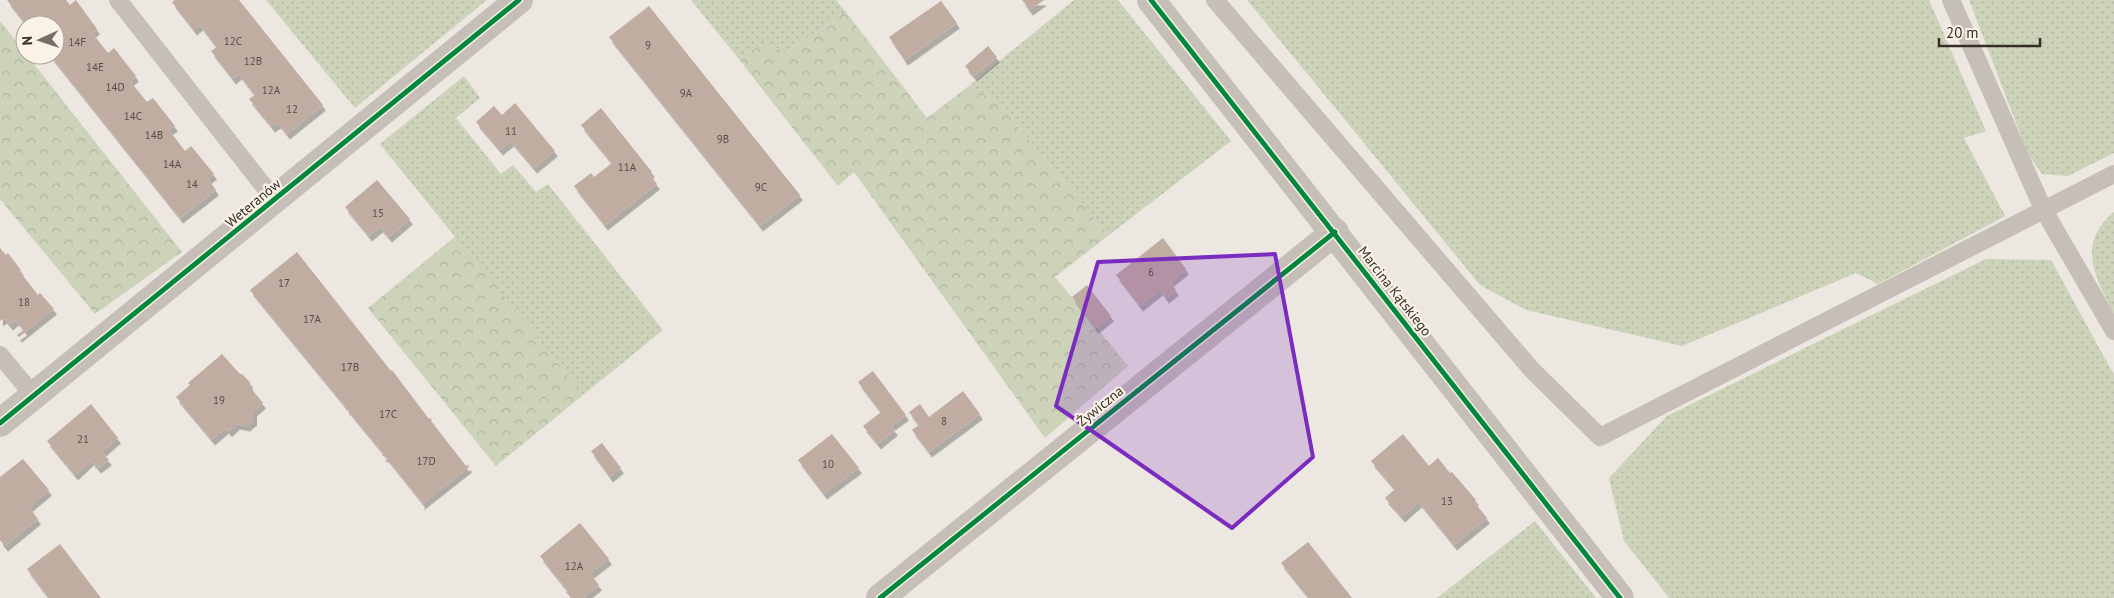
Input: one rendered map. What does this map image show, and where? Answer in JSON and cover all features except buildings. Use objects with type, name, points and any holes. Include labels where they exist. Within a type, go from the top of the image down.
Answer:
[{"type":"street","name":"Weteranów","points":[[0,423],[519,0]]},
{"type":"street","name":"Marcina Kątskiego","points":[[1151,0],[1335,232],[1620,598]]},
{"type":"street","name":"Żywiczna","points":[[880,598],[1335,232]]},
{"type":"lane","points":[[118,0],[274,199]]},
{"type":"lane","points":[[1216,0],[1532,370],[1600,437],[2114,174]]},
{"type":"lane","points":[[1951,0],[2043,209],[2114,331]]},
{"type":"lane","points":[[0,355],[34,396]]},
{"type":"highlighted area","points":[[1275,254],[1313,457],[1232,528],[1056,406],[1098,262]]},
{"type":"green space","points":[[266,0],[487,0],[355,108]]},
{"type":"green space","points":[[691,0],[836,0],[846,12],[786,52],[765,43],[738,58]]},
{"type":"green space","points":[[1074,0],[1118,0],[1231,141],[1109,235],[999,104],[970,85]]},
{"type":"green space","points":[[1247,0],[1929,0],[1986,131],[1964,138],[2005,216],[1878,284],[1856,273],[1682,346],[1526,310],[1480,285]]},
{"type":"green space","points":[[1969,0],[2114,0],[2114,153],[2068,176],[2042,174],[2028,154]]},
{"type":"green space","points":[[846,12],[927,118],[970,85],[999,104],[1109,235],[1055,277],[1128,366],[1045,438],[854,172],[838,186],[738,58],[765,43],[786,52]]},
{"type":"green space","points":[[0,21],[15,40],[15,65],[35,65],[182,252],[95,314],[0,199]]},
{"type":"green space","points":[[464,76],[480,98],[456,118],[501,174],[513,165],[536,192],[548,184],[663,330],[583,395],[380,144]]},
{"type":"green space","points":[[2114,212],[2114,313],[2096,274],[2092,248],[2095,236],[2102,224]]},
{"type":"green space","points":[[456,236],[583,395],[496,466],[368,308]]},
{"type":"green space","points":[[1986,259],[2051,260],[2114,375],[2114,598],[1669,598],[1624,541],[1609,478],[1667,416]]},
{"type":"green space","points":[[1535,521],[1596,598],[1437,598]]},
{"type":"cycle path","points":[[0,423],[519,0]]},
{"type":"cycle path","points":[[1151,0],[1620,598]]},
{"type":"cycle path","points":[[880,598],[1335,232]]}]
